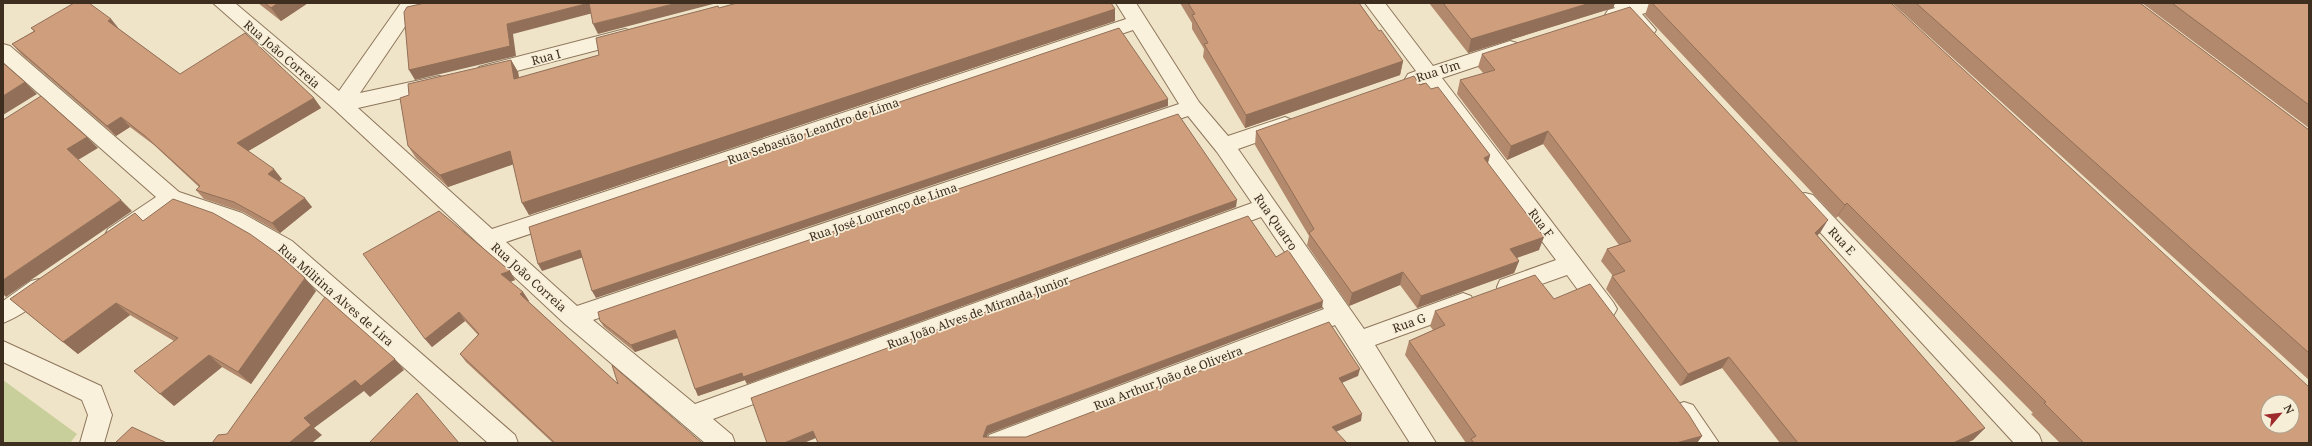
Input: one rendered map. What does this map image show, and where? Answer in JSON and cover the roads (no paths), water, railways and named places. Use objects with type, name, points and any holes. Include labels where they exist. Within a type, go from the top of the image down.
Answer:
[{"type":"street","name":"Rua João Correia","points":[[223,3],[341,104],[573,317],[690,418],[723,443]]},
{"type":"street","points":[[341,104],[411,3]]},
{"type":"street","name":"Rua Quatro","points":[[1126,3],[1192,107],[1224,146],[1359,341],[1424,443]]},
{"type":"street","name":"Rua F","points":[[1375,3],[1618,326]]},
{"type":"street","points":[[1598,20],[1624,7],[1656,3]]},
{"type":"street","points":[[1624,7],[1661,46]]},
{"type":"street","name":"Rua Sebastião Leandro de Lima","points":[[488,239],[1137,22]]},
{"type":"street","name":"Rua I","points":[[341,104],[462,78],[642,31]]},
{"type":"street","name":"Rua Um","points":[[1399,84],[1524,44]]},
{"type":"street","name":"Rua Militina Alves de Lira","points":[[3,51],[43,102],[171,198],[234,219],[284,247],[494,439]]},
{"type":"street","name":"Rua José Lourenço de Lima","points":[[573,317],[1192,107]]},
{"type":"street","points":[[1224,146],[1304,118]]},
{"type":"street","name":"Rua E","points":[[1791,186],[2030,443]]},
{"type":"street","points":[[100,246],[171,198]]},
{"type":"street","name":"Rua João Alves de Miranda Junior","points":[[690,418],[1265,207]]},
{"type":"street","name":"Rua G","points":[[1359,341],[1572,264]]},
{"type":"street","points":[[3,313],[55,277]]},
{"type":"street","points":[[318,310],[332,291]]},
{"type":"street","name":"Rua Arthur João de Oliveira","points":[[998,443],[1339,313]]},
{"type":"street","points":[[3,351],[92,393],[100,415],[92,443]]},
{"type":"street","points":[[1670,394],[1707,443]]}]
